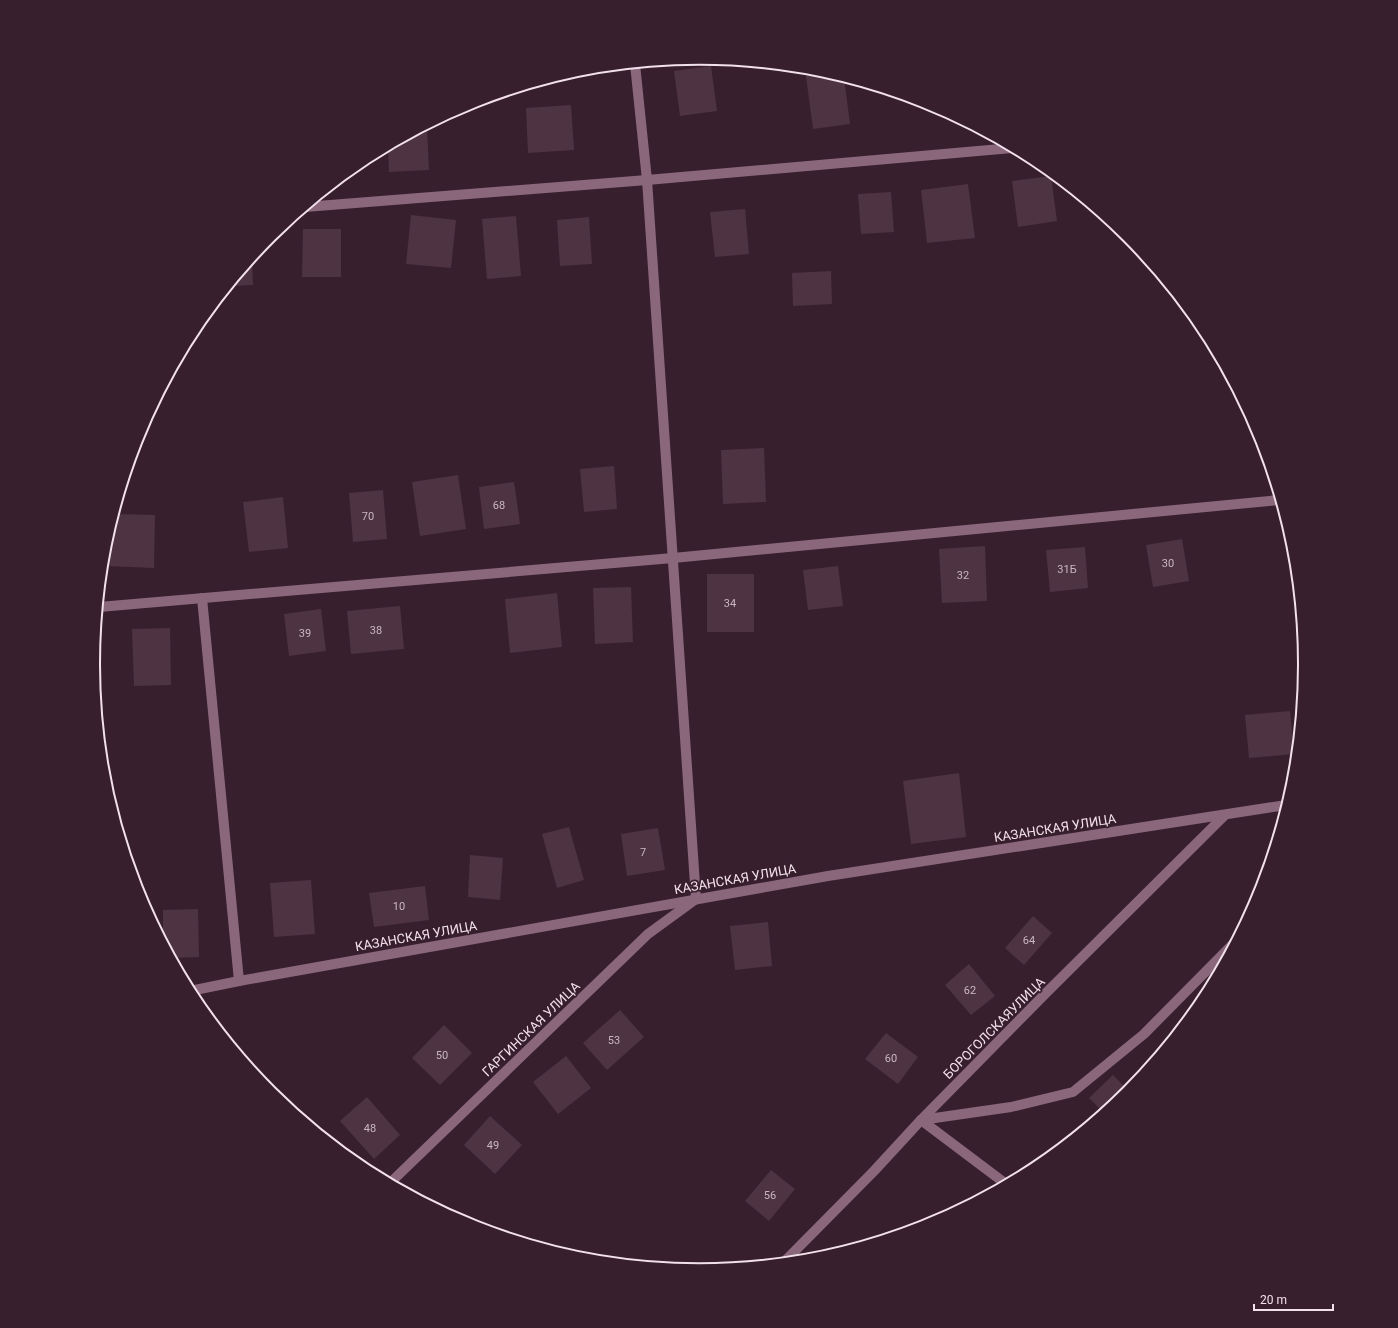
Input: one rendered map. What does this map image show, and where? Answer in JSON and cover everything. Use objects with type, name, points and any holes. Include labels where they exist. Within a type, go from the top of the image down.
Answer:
[{"type":"street","points":[[635,69],[647,180],[696,899]]},
{"type":"street","points":[[313,206],[647,180],[1004,149]]},
{"type":"street","points":[[103,607],[673,558],[1275,500]]},
{"type":"street","points":[[202,598],[239,981]]},
{"type":"street","name":"КАЗАНСКАЯ УЛИЦА","points":[[196,990],[828,876],[1281,807]]},
{"type":"street","name":"БОРОГОЛСКАЯУЛИЦА","points":[[790,1256],[874,1172],[921,1120],[1046,993],[1225,815]]},
{"type":"street","name":"ГАРГИНСКАЯ УЛИЦА","points":[[394,1180],[648,934],[696,899]]},
{"type":"street","points":[[921,1120],[1010,1107],[1074,1092],[1144,1034],[1223,954]]},
{"type":"street","points":[[921,1120],[1002,1181]]},
{"type":"building","points":[[711,66],[717,111],[680,116],[674,71]]},
{"type":"building","points":[[806,76],[845,83],[850,124],[813,129]]},
{"type":"building","points":[[571,105],[574,150],[528,153],[526,108]]},
{"type":"building","points":[[427,131],[429,170],[389,172],[388,152]]},
{"type":"building","points":[[1047,177],[1052,180],[1057,221],[1018,227],[1012,181]]},
{"type":"building","points":[[968,184],[975,238],[927,243],[921,190]]},
{"type":"building","points":[[891,192],[894,232],[861,234],[858,194]]},
{"type":"building","points":[[745,209],[749,254],[715,257],[710,212]]},
{"type":"building","points":[[411,215],[456,220],[451,268],[406,264]]},
{"type":"building","points":[[516,216],[521,276],[487,279],[482,219]]},
{"type":"building","points":[[589,217],[592,264],[560,266],[557,220]]},
{"type":"building","points":[[303,229],[341,229],[341,277],[302,277]]},
{"type":"building","points":[[252,265],[253,285],[235,286]]},
{"type":"building","points":[[831,271],[832,304],[793,306],[792,273]]},
{"type":"building","points":[[764,448],[766,502],[723,504],[721,450]]},
{"type":"building","points":[[614,466],[617,509],[584,512],[580,469]]},
{"type":"building","points":[[458,475],[466,529],[420,536],[412,482]]},
{"type":"building","points":[[514,482],[520,524],[484,529],[479,487]]},
{"type":"building","points":[[383,490],[387,539],[353,542],[349,493]]},
{"type":"building","points":[[283,497],[288,548],[249,552],[243,502]]},
{"type":"building","points":[[119,514],[155,515],[154,568],[109,566]]},
{"type":"building","points":[[1182,539],[1189,581],[1153,587],[1146,545]]},
{"type":"building","points":[[985,546],[987,601],[942,603],[939,549]]},
{"type":"building","points":[[1085,547],[1088,588],[1050,592],[1046,550]]},
{"type":"building","points":[[838,566],[843,606],[808,610],[803,570]]},
{"type":"building","points":[[707,574],[754,574],[754,632],[707,632]]},
{"type":"building","points":[[631,587],[633,642],[595,644],[593,588]]},
{"type":"building","points":[[557,593],[562,647],[510,653],[505,599]]},
{"type":"building","points":[[400,606],[404,649],[351,654],[347,611]]},
{"type":"building","points":[[321,609],[326,651],[289,656],[284,614]]},
{"type":"building","points":[[170,628],[171,685],[134,686],[132,629]]},
{"type":"building","points":[[1290,711],[1293,742],[1291,754],[1249,758],[1245,715]]},
{"type":"building","points":[[959,773],[966,837],[911,844],[903,781]]},
{"type":"building","points":[[569,827],[584,880],[557,888],[542,834]]},
{"type":"building","points":[[658,828],[665,870],[627,876],[621,834]]},
{"type":"building","points":[[470,855],[503,858],[500,900],[468,897]]},
{"type":"building","points":[[311,880],[315,934],[274,937],[270,883]]},
{"type":"building","points":[[425,886],[429,920],[374,927],[369,893]]},
{"type":"building","points":[[198,909],[199,957],[177,958],[163,931],[163,910]]},
{"type":"building","points":[[1033,916],[1052,933],[1024,965],[1005,948]]},
{"type":"building","points":[[768,922],[772,966],[735,970],[730,926]]},
{"type":"building","points":[[969,964],[995,996],[971,1015],[945,985]]},
{"type":"building","points":[[620,1010],[644,1037],[607,1070],[583,1043]]},
{"type":"building","points":[[444,1025],[472,1053],[440,1085],[412,1058]]},
{"type":"building","points":[[886,1033],[918,1057],[898,1084],[865,1059]]},
{"type":"building","points":[[566,1056],[591,1088],[558,1114],[533,1082]]},
{"type":"building","points":[[1113,1075],[1124,1086],[1100,1109],[1089,1098]]},
{"type":"building","points":[[367,1097],[400,1135],[374,1159],[340,1121]]},
{"type":"building","points":[[490,1116],[522,1145],[495,1174],[464,1145]]},
{"type":"building","points":[[771,1170],[795,1189],[769,1221],[745,1201]]}]
